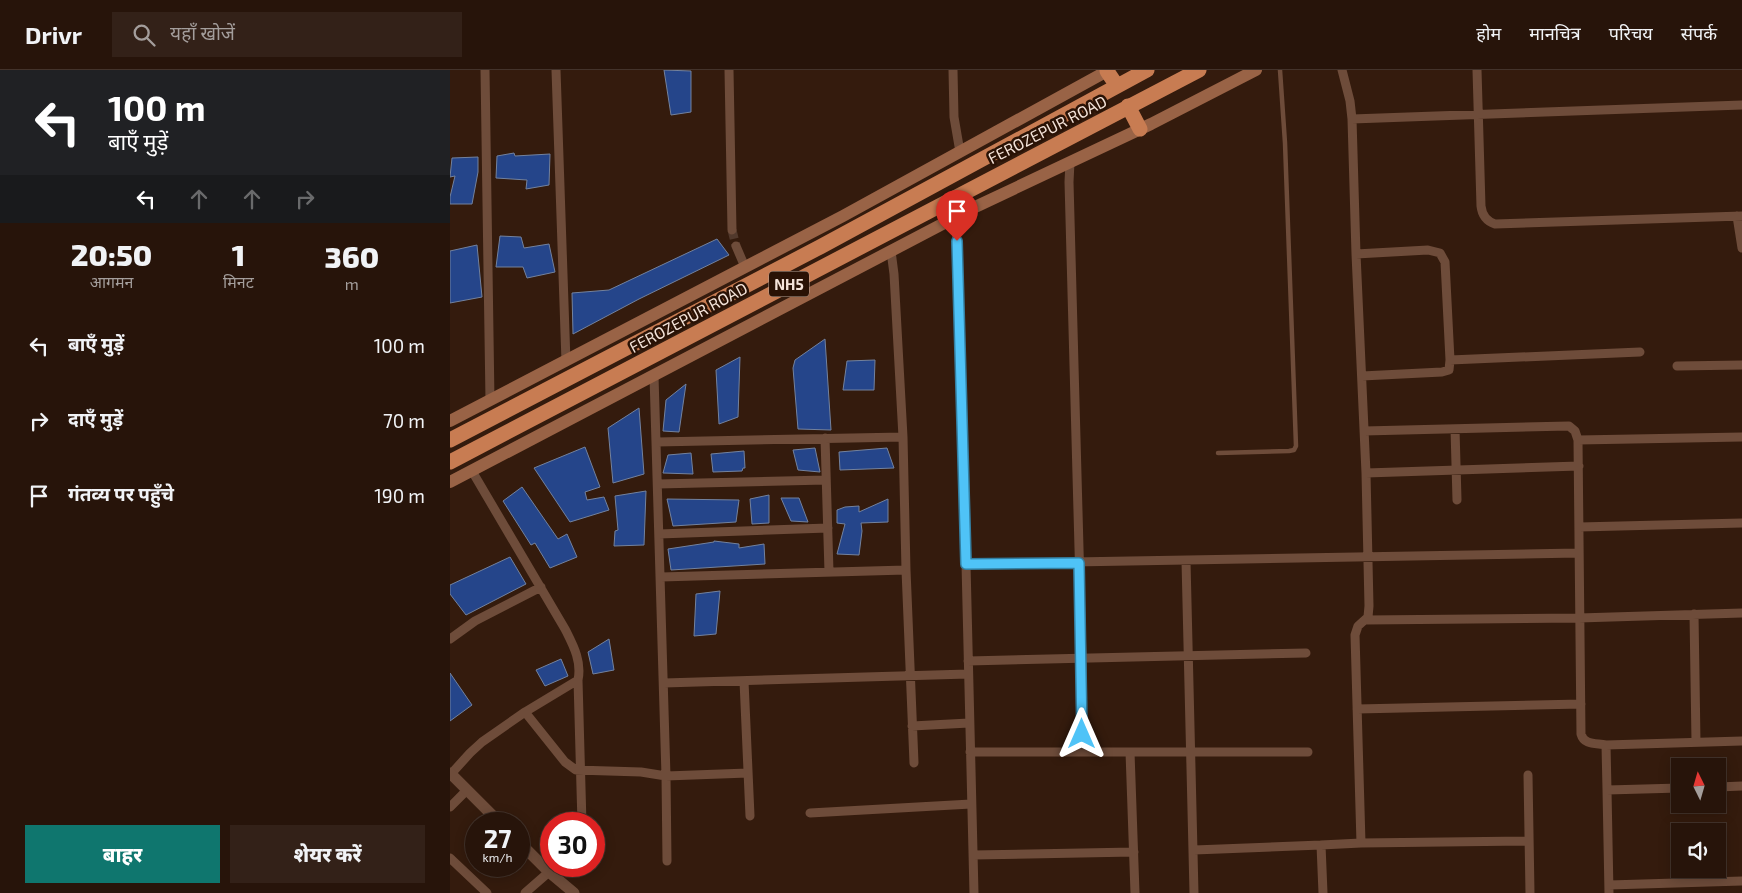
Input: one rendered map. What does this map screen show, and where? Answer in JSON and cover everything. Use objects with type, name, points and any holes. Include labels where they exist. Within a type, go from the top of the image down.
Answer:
[{"type":"highway","name":"NH5","points":[[1117,86],[1147,70]]},
{"type":"highway","name":"NH5","points":[[1128,106],[1199,70]]},
{"type":"highway","points":[[1108,71],[1117,86]]},
{"type":"highway","name":"FEROZEPUR ROAD","points":[[450,440],[820,247],[1117,86]]},
{"type":"highway","points":[[1128,106],[1140,129]]},
{"type":"highway","name":"FEROZEPUR ROAD","points":[[450,462],[1128,106]]},
{"type":"main road","points":[[450,482],[956,217],[1140,129],[1256,70]]},
{"type":"main road","points":[[450,422],[746,267],[1108,71]]},
{"type":"street","points":[[484,70],[490,400]]},
{"type":"street","points":[[556,70],[566,362]]},
{"type":"street","points":[[729,70],[732,230]]},
{"type":"street","points":[[953,70],[954,116],[960,152]]},
{"type":"street","points":[[1342,70],[1350,101],[1352,118],[1369,558],[1369,606],[1366,620]]},
{"type":"street","points":[[1477,70],[1481,206],[1484,217],[1489,222],[1495,224],[1740,216],[1742,248]]},
{"type":"street","points":[[1352,118],[1742,104]]},
{"type":"street","points":[[1070,162],[1082,658],[1082,752]]},
{"type":"street","points":[[956,217],[974,893]]},
{"type":"street","points":[[736,246],[746,267]]},
{"type":"street","points":[[1356,254],[1428,250],[1440,253],[1445,262],[1450,360],[1448,370],[1442,372],[1362,376]]},
{"type":"street","points":[[891,251],[894,274],[903,437],[914,763]]},
{"type":"street","points":[[1450,360],[1640,352]]},
{"type":"street","points":[[1678,366],[1742,364]]},
{"type":"street","points":[[654,376],[664,683],[667,860]]},
{"type":"street","points":[[1364,431],[1569,426],[1576,431],[1579,466],[1578,618],[1581,734],[1583,740],[1585,742],[1606,745],[1742,741]]},
{"type":"street","points":[[1455,429],[1458,500]]},
{"type":"street","points":[[1578,440],[1742,436]]},
{"type":"street","points":[[657,442],[903,437]]},
{"type":"street","points":[[825,438],[829,572]]},
{"type":"street","points":[[1366,472],[1579,466]]},
{"type":"street","points":[[472,471],[575,648],[580,673],[578,680],[581,812]]},
{"type":"street","points":[[658,484],[826,480]]},
{"type":"street","points":[[1579,527],[1742,523]]},
{"type":"street","points":[[659,534],[828,528]]},
{"type":"street","points":[[966,564],[1578,553]]},
{"type":"street","points":[[1186,561],[1194,893]]},
{"type":"street","points":[[660,577],[906,570]]},
{"type":"street","points":[[450,639],[475,621],[541,587]]},
{"type":"street","points":[[1361,843],[1356,629],[1366,620],[1578,618],[1742,612]]},
{"type":"street","points":[[1694,614],[1696,742]]},
{"type":"street","points":[[968,661],[1306,653]]},
{"type":"street","points":[[664,683],[968,674]]},
{"type":"street","points":[[489,812],[450,774],[482,742],[525,712],[578,680]]},
{"type":"street","points":[[744,681],[750,816]]},
{"type":"street","points":[[1357,709],[1581,704]]},
{"type":"street","points":[[525,712],[565,762],[579,771],[641,772],[666,776],[748,774]]},
{"type":"street","points":[[912,726],[970,723]]},
{"type":"street","points":[[1606,745],[1609,889],[1742,881]]},
{"type":"street","points":[[970,752],[1308,752]]},
{"type":"street","points":[[1130,752],[1135,893]]},
{"type":"street","points":[[1528,776],[1530,893]]},
{"type":"street","points":[[1726,787],[1742,786]]},
{"type":"street","points":[[1607,790],[1671,788]]},
{"type":"street","points":[[450,808],[467,790]]},
{"type":"street","points":[[810,813],[972,804]]},
{"type":"street","points":[[1194,850],[1361,843],[1528,842]]},
{"type":"street","points":[[1322,845],[1323,893]]},
{"type":"street","points":[[973,855],[1134,852]]},
{"type":"street","points":[[530,853],[540,862]]},
{"type":"street","points":[[450,858],[488,893]]},
{"type":"street","points":[[525,893],[544,877]]},
{"type":"street","points":[[556,877],[574,893]]},
{"type":"lane","points":[[1218,453],[1289,451],[1294,450],[1296,446],[1285,143],[1280,70]]},
{"type":"building","points":[[664,70],[691,71],[691,112],[671,115]]},
{"type":"building","points":[[514,153],[515,156],[550,154],[549,185],[526,189],[527,180],[496,178],[497,156]]},
{"type":"building","points":[[478,157],[478,172],[472,204],[450,204],[455,176],[450,177],[452,158]]},
{"type":"building","points":[[500,236],[521,237],[524,248],[549,244],[555,272],[527,278],[523,267],[496,267]]},
{"type":"building","points":[[717,239],[729,255],[573,334],[572,293],[609,290]]},
{"type":"building","points":[[477,245],[482,297],[450,303],[450,251]]},
{"type":"building","points":[[825,339],[831,430],[798,429],[793,368],[795,360]]},
{"type":"building","points":[[740,357],[738,417],[719,424],[716,370]]},
{"type":"building","points":[[875,360],[874,390],[843,390],[847,361]]},
{"type":"building","points":[[686,384],[679,432],[663,431],[666,400]]},
{"type":"building","points":[[639,408],[644,474],[613,483],[608,428]]},
{"type":"building","points":[[585,447],[600,487],[585,492],[587,500],[604,497],[609,510],[570,522],[534,468]]},
{"type":"building","points":[[815,448],[820,472],[798,470],[793,450]]},
{"type":"building","points":[[887,448],[894,468],[840,470],[839,452]]},
{"type":"building","points":[[744,451],[745,468],[742,471],[713,472],[711,454]]},
{"type":"building","points":[[691,453],[693,474],[663,473],[668,455]]},
{"type":"building","points":[[522,487],[558,539],[567,534],[577,557],[550,568],[535,543],[531,545],[503,501]]},
{"type":"building","points":[[646,491],[644,545],[614,546],[615,531],[618,530],[615,496]]},
{"type":"building","points":[[769,495],[769,523],[752,524],[750,499]]},
{"type":"building","points":[[781,498],[799,498],[808,522],[791,521]]},
{"type":"building","points":[[667,499],[739,500],[736,522],[673,526]]},
{"type":"building","points":[[888,499],[888,522],[861,523],[859,555],[837,554],[845,524],[837,523],[837,510],[845,507],[859,506],[859,512]]},
{"type":"building","points":[[714,541],[739,544],[739,548],[764,544],[765,564],[671,570],[668,549]]},
{"type":"building","points":[[510,557],[526,584],[466,615],[450,594],[450,585]]},
{"type":"building","points":[[720,591],[716,634],[694,636],[696,594]]},
{"type":"building","points":[[609,639],[614,670],[593,674],[588,652]]},
{"type":"building","points":[[561,659],[568,676],[545,686],[536,670]]},
{"type":"building","points":[[450,673],[472,705],[450,721]]},
{"type":"tunnel","points":[[732,230],[736,246]]},
{"type":"route","points":[[957,241],[966,564],[1079,563],[1082,734]]}]
